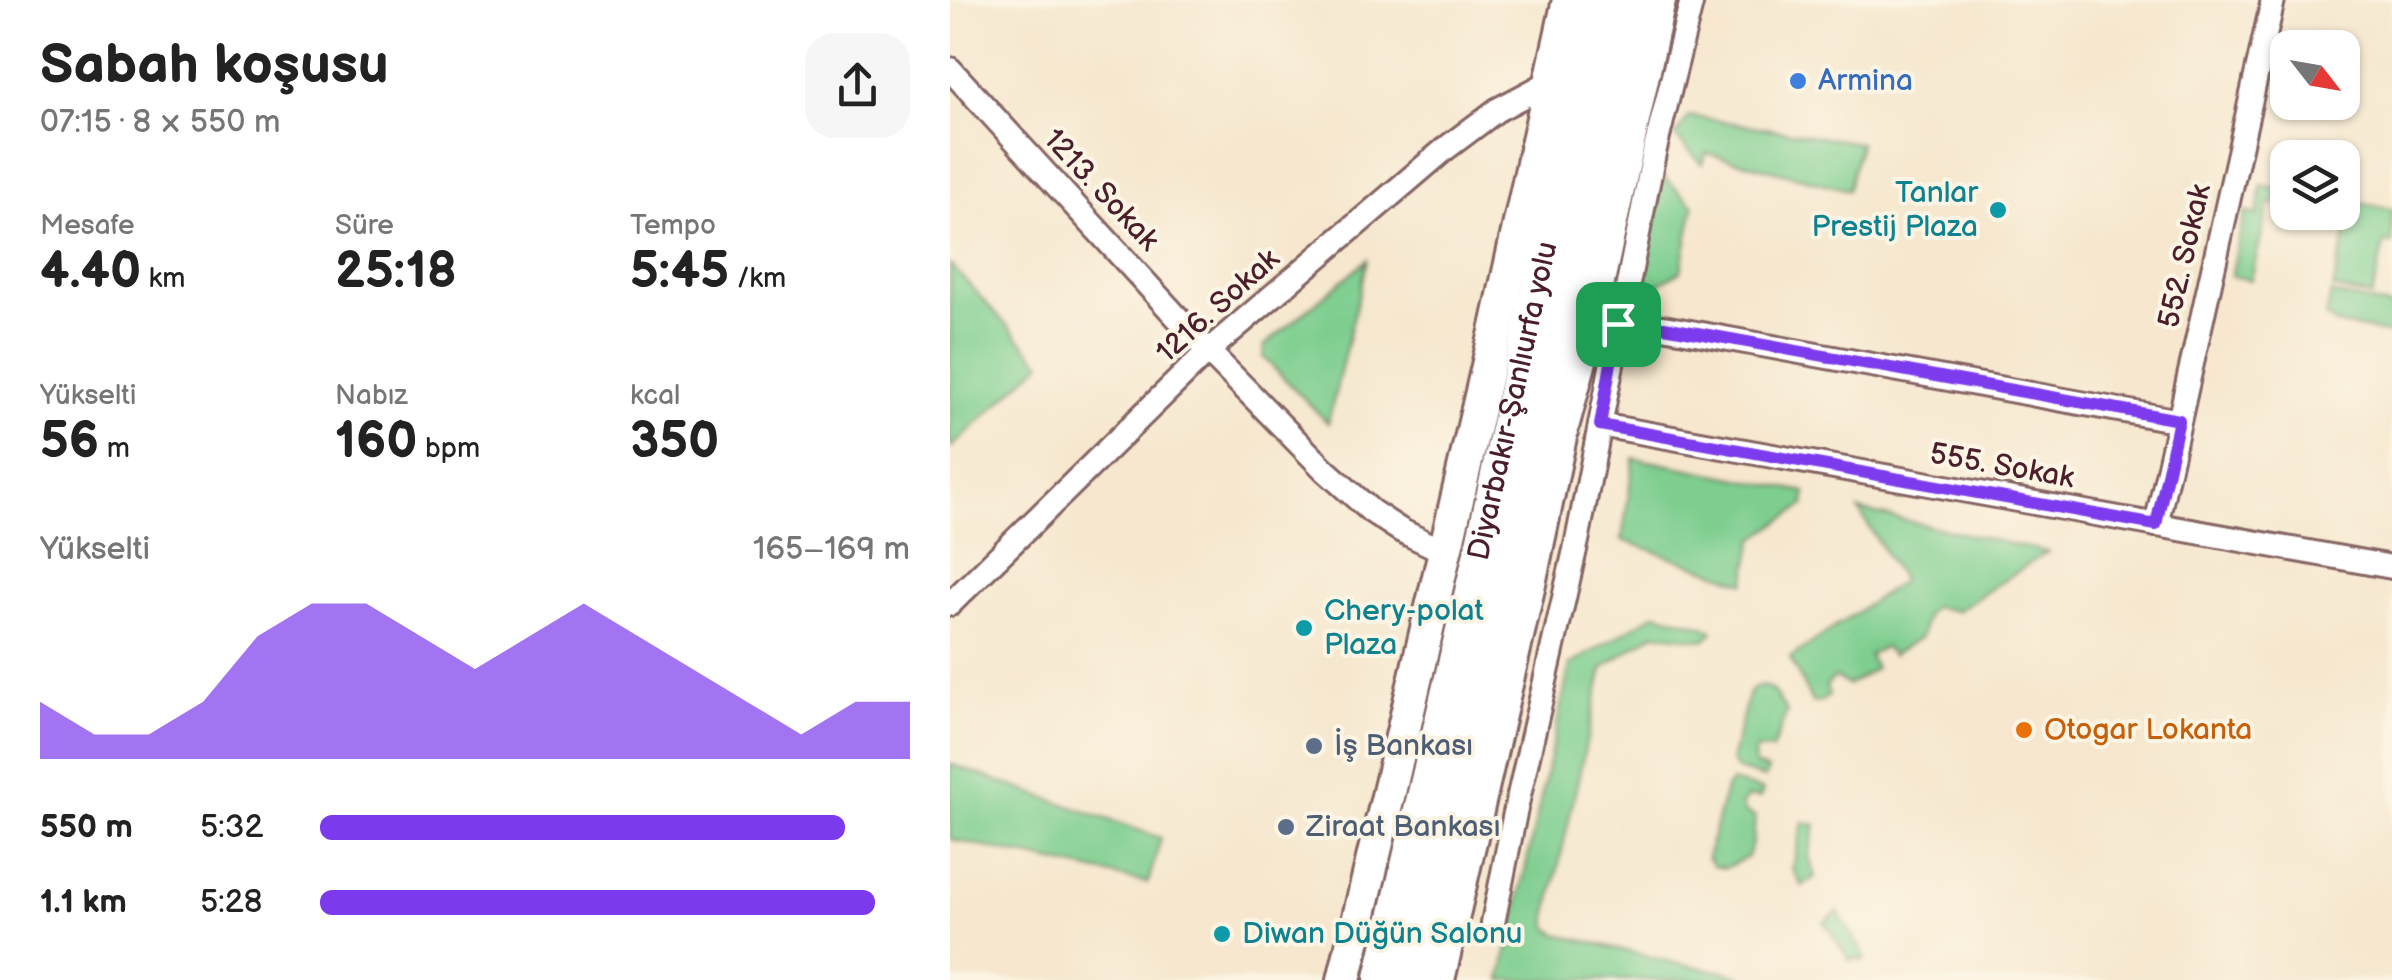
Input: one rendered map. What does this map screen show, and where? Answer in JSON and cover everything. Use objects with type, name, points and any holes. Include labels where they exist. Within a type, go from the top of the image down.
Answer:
[{"type":"highway","points":[[1344,978],[1569,0]]},
{"type":"highway","name":"Diyarbakır-Şanlıurfa yolu","points":[[1396,979],[1473,581],[1601,0]]},
{"type":"highway","name":"Diyarbakır-Şanlıurfa yolu","points":[[1396,979],[1633,0]]},
{"type":"highway","points":[[1438,980],[1659,0]]},
{"type":"street","points":[[1493,923],[1654,153],[1692,0]]},
{"type":"street","name":"552. Sokak","points":[[2156,525],[2273,0]]},
{"type":"street","name":"1213. Sokak","points":[[950,69],[1208,351],[1325,470],[1372,511],[1445,552]]},
{"type":"street","name":"1216. Sokak","points":[[950,604],[1208,351],[1446,149],[1496,110],[1550,82]]},
{"type":"street","points":[[1618,324],[1682,330],[2179,420]]},
{"type":"street","name":"555. Sokak","points":[[1600,425],[2392,567]]},
{"type":"green space","points":[[1689,116],[1860,143],[1848,190],[1706,153],[1702,164],[1675,136]]},
{"type":"green space","points":[[1662,175],[1694,206],[1681,271],[1635,298]]},
{"type":"green space","points":[[2262,185],[2270,187],[2270,203],[2251,280],[2231,276],[2245,212],[2257,215]]},
{"type":"green space","points":[[2360,203],[2392,209],[2392,244],[2384,243],[2372,297],[2333,288],[2347,230],[2360,230]]},
{"type":"green space","points":[[1367,260],[1328,423],[1263,357],[1264,346]]},
{"type":"green space","points":[[950,264],[1042,363],[952,447],[950,444]]},
{"type":"green space","points":[[2331,293],[2392,307],[2392,334],[2335,324],[2326,316]]},
{"type":"green space","points":[[1634,458],[1806,492],[1805,505],[1754,539],[1745,583],[1622,540]]},
{"type":"green space","points":[[1859,510],[2047,552],[1957,611],[1933,607],[1926,615],[1921,637],[1892,655],[1884,647],[1869,655],[1875,669],[1848,685],[1835,677],[1826,686],[1829,696],[1812,702],[1790,658],[1902,581]]},
{"type":"green space","points":[[1656,613],[1713,632],[1704,640],[1655,633],[1603,668],[1548,927],[1557,934],[1748,980],[1501,980],[1570,665]]},
{"type":"green space","points":[[1764,686],[1773,691],[1787,712],[1772,750],[1757,749],[1754,755],[1755,766],[1768,770],[1765,778],[1737,770],[1731,761],[1749,692]]},
{"type":"green space","points":[[950,764],[1161,838],[1148,883],[950,839]]},
{"type":"green space","points":[[1731,782],[1763,790],[1760,798],[1748,797],[1742,804],[1744,812],[1755,817],[1748,857],[1725,868],[1713,866],[1707,857]]},
{"type":"green space","points":[[1803,822],[1816,825],[1809,856],[1815,877],[1802,886],[1792,869]]},
{"type":"green space","points":[[1838,912],[1865,956],[1863,961],[1850,961],[1824,922]]},
{"type":"place","name":"Armina","points":[[1798,81]]},
{"type":"place","name":"Tanlar Prestij Plaza","points":[[1998,210]]},
{"type":"place","name":"Chery-polat Plaza","points":[[1304,628]]},
{"type":"place","name":"Otogar Lokanta","points":[[2024,730]]},
{"type":"place","name":"İş Bankası","points":[[1314,746]]},
{"type":"place","name":"Ziraat Bankası","points":[[1286,827]]},
{"type":"place","name":"Diwan Düğün Salonu","points":[[1222,934]]},
{"type":"route","points":[[1618,324],[1664,327],[2179,420],[2156,525],[1600,425],[1618,324]]}]
